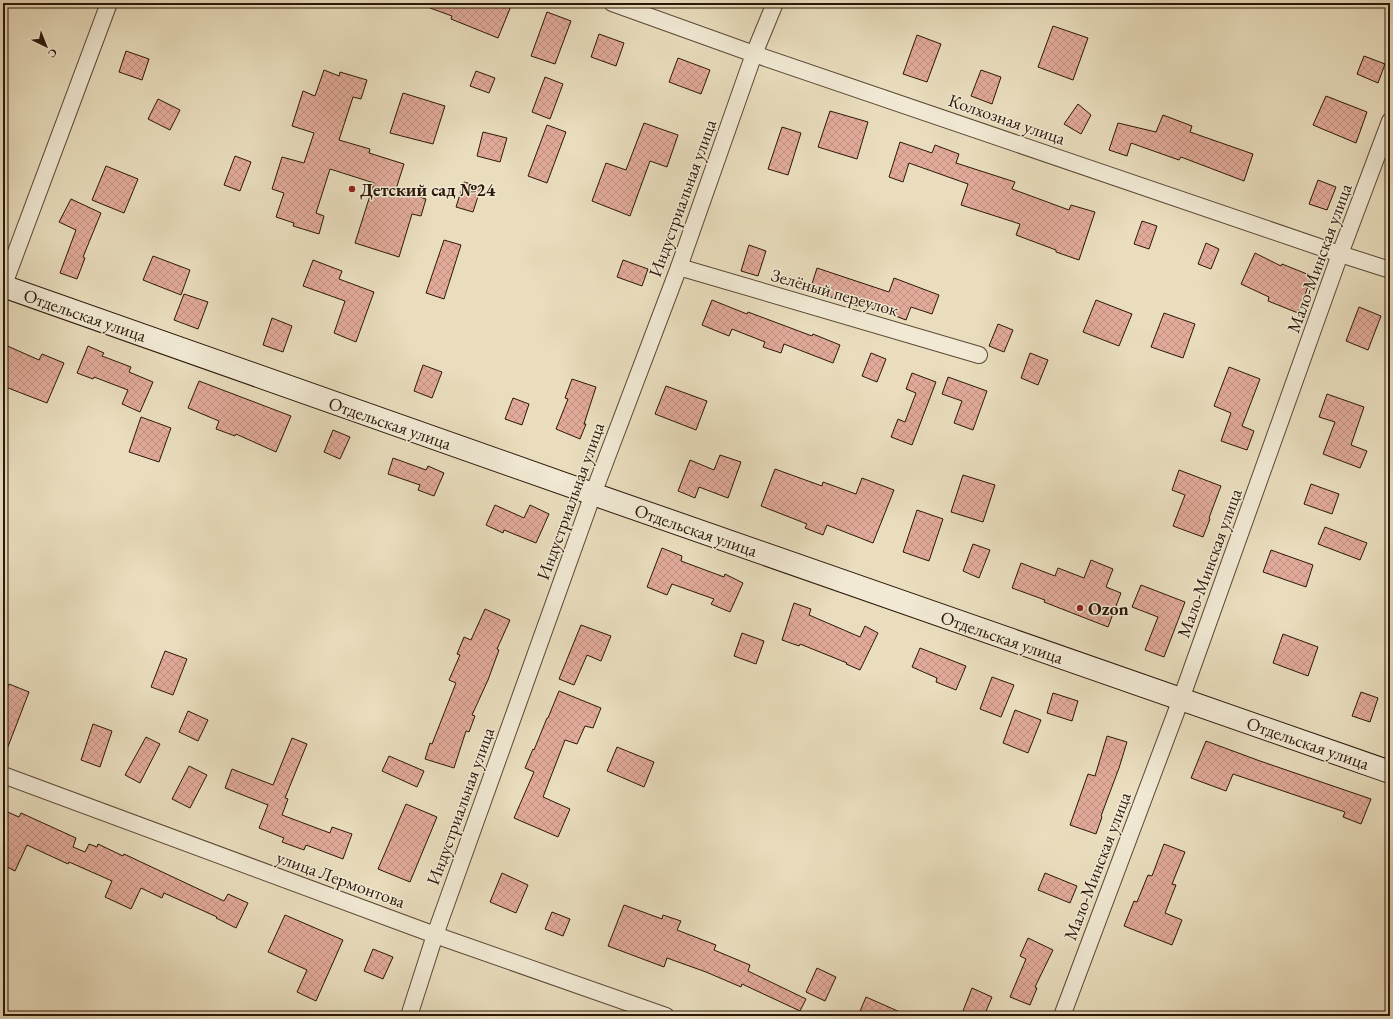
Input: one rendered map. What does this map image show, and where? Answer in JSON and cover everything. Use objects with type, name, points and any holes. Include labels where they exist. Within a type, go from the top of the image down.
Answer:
[{"type":"street","points":[[3,287],[108,3]]},
{"type":"street","name":"Колхозная улица","points":[[612,3],[754,54],[1390,270]]},
{"type":"street","name":"Индустриальная улица","points":[[409,1016],[435,935],[593,494],[679,267],[754,54],[775,3]]},
{"type":"street","name":"Мало-Минская улица","points":[[1062,1016],[1181,699],[1340,254],[1390,121]]},
{"type":"street","name":"Зелёный переулок","points":[[679,267],[979,355]]},
{"type":"street","name":"Отдельская улица","points":[[3,287],[1390,772]]},
{"type":"street","name":"улица Лермонтова","points":[[3,775],[435,935],[666,1016]]},
{"type":"building","points":[[422,3],[502,3],[511,6],[498,38],[451,19],[452,16],[422,5]]},
{"type":"building","points":[[547,12],[571,21],[555,64],[531,56]]},
{"type":"building","points":[[1053,26],[1088,38],[1073,80],[1038,67]]},
{"type":"building","points":[[599,34],[624,43],[616,66],[591,57]]},
{"type":"building","points":[[917,35],[941,44],[927,82],[903,74]]},
{"type":"building","points":[[126,51],[149,59],[142,80],[119,72]]},
{"type":"building","points":[[1364,56],[1385,64],[1378,83],[1357,74]]},
{"type":"building","points":[[678,58],[710,70],[701,94],[669,82]]},
{"type":"building","points":[[324,70],[339,76],[340,72],[367,80],[361,99],[353,97],[339,140],[370,149],[369,153],[404,164],[396,189],[426,199],[421,216],[412,214],[399,257],[355,243],[374,183],[330,169],[316,213],[324,216],[319,234],[293,226],[294,223],[276,217],[284,193],[272,189],[282,157],[304,163],[314,133],[292,126],[303,91],[315,96]]},
{"type":"building","points":[[981,70],[1001,77],[992,104],[971,96]]},
{"type":"building","points":[[476,71],[495,78],[489,93],[470,86]]},
{"type":"building","points":[[545,77],[563,84],[550,119],[532,112]]},
{"type":"building","points":[[403,93],[445,106],[433,144],[390,133]]},
{"type":"building","points":[[1326,96],[1367,112],[1356,143],[1313,125]]},
{"type":"building","points":[[158,99],[180,110],[170,130],[148,119]]},
{"type":"building","points":[[1078,104],[1091,115],[1081,134],[1064,124]]},
{"type":"building","points":[[830,111],[868,122],[857,159],[818,147]]},
{"type":"building","points":[[1163,115],[1192,126],[1190,132],[1253,154],[1244,181],[1181,157],[1179,160],[1131,143],[1127,156],[1109,150],[1118,123],[1156,132]]},
{"type":"building","points":[[644,123],[678,135],[667,167],[650,161],[630,216],[592,201],[606,163],[626,170]]},
{"type":"building","points":[[547,125],[566,132],[547,183],[528,176]]},
{"type":"building","points":[[782,127],[801,133],[788,175],[768,169]]},
{"type":"building","points":[[483,132],[507,138],[500,162],[477,156]]},
{"type":"building","points":[[900,142],[932,153],[935,145],[959,154],[956,163],[1015,182],[1012,189],[1069,210],[1071,205],[1095,212],[1079,260],[1016,235],[1020,224],[961,205],[968,184],[909,163],[903,182],[889,177]]},
{"type":"building","points":[[235,156],[251,162],[240,191],[224,185]]},
{"type":"building","points":[[106,166],[138,179],[124,213],[92,200]]},
{"type":"building","points":[[1318,180],[1336,187],[1327,210],[1309,204]]},
{"type":"building","points":[[464,182],[481,187],[473,212],[456,207]]},
{"type":"building","points":[[71,199],[101,213],[83,257],[85,258],[77,279],[60,273],[76,230],[59,222]]},
{"type":"building","points":[[1142,221],[1157,226],[1149,249],[1134,244]]},
{"type":"building","points":[[444,240],[461,245],[444,299],[426,293]]},
{"type":"building","points":[[1206,243],[1219,249],[1211,269],[1198,264]]},
{"type":"building","points":[[749,245],[766,251],[758,276],[741,271]]},
{"type":"building","points":[[1255,253],[1281,266],[1282,264],[1312,276],[1298,313],[1268,301],[1269,297],[1241,284]]},
{"type":"building","points":[[153,256],[190,270],[181,295],[143,280]]},
{"type":"building","points":[[313,260],[342,271],[339,279],[374,292],[356,342],[334,333],[345,301],[303,286]]},
{"type":"building","points":[[623,260],[648,269],[642,286],[617,277]]},
{"type":"building","points":[[817,268],[889,292],[894,278],[939,295],[932,314],[911,307],[906,320],[859,302],[857,306],[810,290]]},
{"type":"building","points":[[184,294],[208,302],[198,329],[174,320]]},
{"type":"building","points":[[712,300],[747,314],[748,312],[812,336],[813,334],[840,345],[833,363],[784,344],[781,353],[763,347],[765,342],[732,329],[729,336],[702,325]]},
{"type":"building","points":[[1096,300],[1132,314],[1119,346],[1083,332]]},
{"type":"building","points":[[1359,307],[1381,316],[1368,350],[1346,341]]},
{"type":"building","points":[[1164,313],[1195,324],[1183,358],[1151,347]]},
{"type":"building","points":[[272,318],[292,326],[283,352],[263,345]]},
{"type":"building","points":[[998,324],[1013,330],[1004,352],[989,346]]},
{"type":"building","points":[[3,344],[39,360],[42,354],[64,363],[47,403],[3,386]]},
{"type":"building","points":[[88,346],[104,353],[102,356],[131,367],[129,372],[153,382],[140,412],[122,404],[128,390],[94,377],[93,379],[77,373]]},
{"type":"building","points":[[871,353],[886,359],[877,382],[862,376]]},
{"type":"building","points":[[1030,353],[1048,360],[1038,385],[1021,378]]},
{"type":"building","points":[[423,365],[442,372],[432,398],[414,391]]},
{"type":"building","points":[[1229,367],[1260,379],[1242,426],[1254,431],[1247,450],[1221,441],[1231,413],[1214,406]]},
{"type":"building","points":[[912,373],[936,382],[912,445],[891,437],[898,419],[905,422],[916,393],[906,389]]},
{"type":"building","points":[[948,377],[987,391],[973,430],[954,423],[962,401],[942,394]]},
{"type":"building","points":[[572,379],[596,387],[584,424],[586,424],[580,439],[556,429],[568,399],[565,398]]},
{"type":"building","points":[[199,381],[291,416],[276,452],[236,434],[235,436],[216,429],[219,421],[188,408]]},
{"type":"building","points":[[666,386],[707,401],[696,430],[655,414]]},
{"type":"building","points":[[1327,394],[1364,407],[1351,445],[1367,451],[1360,468],[1323,454],[1335,422],[1319,417]]},
{"type":"building","points":[[513,398],[529,404],[522,425],[505,419]]},
{"type":"building","points":[[141,417],[171,428],[159,462],[129,452]]},
{"type":"building","points":[[333,430],[350,437],[340,459],[324,452]]},
{"type":"building","points":[[720,455],[741,462],[728,498],[699,487],[695,498],[678,491],[690,460],[714,470]]},
{"type":"building","points":[[393,458],[426,470],[428,466],[444,473],[434,496],[418,490],[420,485],[388,474]]},
{"type":"building","points":[[775,469],[822,486],[823,482],[856,494],[862,478],[894,490],[873,543],[827,525],[823,535],[805,528],[807,524],[761,506]]},
{"type":"building","points":[[1179,470],[1221,486],[1203,537],[1173,526],[1185,495],[1172,490]]},
{"type":"building","points":[[963,475],[995,485],[983,522],[951,512]]},
{"type":"building","points":[[1311,484],[1339,494],[1332,514],[1304,504]]},
{"type":"building","points":[[495,505],[524,518],[530,505],[549,514],[536,543],[504,530],[503,533],[486,525]]},
{"type":"building","points":[[917,510],[943,519],[929,561],[903,552]]},
{"type":"building","points":[[1325,527],[1367,543],[1360,560],[1318,544]]},
{"type":"building","points":[[973,544],[990,550],[979,578],[963,571]]},
{"type":"building","points":[[662,548],[682,556],[681,561],[724,577],[725,574],[743,583],[730,612],[711,604],[714,599],[672,584],[667,595],[647,587]]},
{"type":"building","points":[[1271,550],[1313,565],[1306,587],[1263,572]]},
{"type":"building","points":[[1091,560],[1113,569],[1106,587],[1121,593],[1108,627],[1044,602],[1045,600],[1012,588],[1021,563],[1055,576],[1058,568],[1084,578]]},
{"type":"building","points":[[1141,585],[1185,602],[1164,657],[1145,650],[1158,617],[1132,607]]},
{"type":"building","points":[[794,603],[811,609],[809,615],[860,637],[865,626],[878,633],[860,670],[846,664],[847,663],[800,644],[799,646],[782,640]]},
{"type":"building","points":[[485,609],[510,620],[497,649],[499,650],[488,680],[472,715],[475,716],[469,732],[466,731],[454,768],[425,759],[430,743],[432,744],[456,683],[449,680],[460,655],[457,654],[464,637],[471,640]]},
{"type":"building","points":[[581,625],[611,636],[601,661],[587,655],[574,685],[559,679]]},
{"type":"building","points":[[742,633],[764,641],[756,664],[734,656]]},
{"type":"building","points":[[1283,634],[1318,647],[1308,676],[1273,663]]},
{"type":"building","points":[[920,648],[966,666],[956,690],[936,682],[937,678],[912,667]]},
{"type":"building","points":[[165,651],[187,659],[173,695],[151,687]]},
{"type":"building","points":[[992,677],[1014,685],[1001,717],[980,709]]},
{"type":"building","points":[[9,684],[29,692],[3,757],[3,699]]},
{"type":"building","points":[[559,691],[601,708],[593,728],[585,726],[577,744],[565,740],[543,797],[570,809],[558,837],[514,818],[534,772],[525,768]]},
{"type":"building","points":[[1361,692],[1378,698],[1370,722],[1352,716]]},
{"type":"building","points":[[1053,693],[1078,701],[1072,721],[1047,713]]},
{"type":"building","points":[[1015,710],[1041,720],[1028,753],[1003,743]]},
{"type":"building","points":[[188,711],[208,720],[198,741],[179,732]]},
{"type":"building","points":[[93,724],[112,731],[100,767],[81,760]]},
{"type":"building","points":[[1107,736],[1127,742],[1096,834],[1070,825],[1088,774],[1095,776]]},
{"type":"building","points":[[146,737],[160,744],[140,783],[125,775]]},
{"type":"building","points":[[292,738],[307,744],[285,798],[288,799],[282,815],[330,833],[332,827],[352,834],[343,859],[306,845],[304,850],[282,842],[284,838],[259,828],[268,805],[225,788],[232,769],[273,785]]},
{"type":"building","points":[[1206,741],[1371,799],[1361,824],[1343,817],[1345,812],[1233,774],[1226,791],[1191,778]]},
{"type":"building","points":[[617,747],[654,762],[644,787],[607,771]]},
{"type":"building","points":[[389,756],[424,771],[417,787],[382,771]]},
{"type":"building","points":[[189,766],[207,775],[190,808],[172,799]]},
{"type":"building","points":[[406,804],[437,817],[410,882],[378,869]]},
{"type":"building","points":[[3,810],[19,817],[21,813],[76,838],[73,847],[85,852],[89,844],[97,847],[98,844],[123,856],[124,854],[224,901],[228,894],[248,903],[236,928],[216,918],[217,917],[164,893],[162,898],[141,888],[131,909],[105,897],[112,881],[69,862],[68,864],[27,845],[15,871],[3,865]]},
{"type":"building","points":[[1164,844],[1185,852],[1172,884],[1176,885],[1165,913],[1182,920],[1172,945],[1124,926],[1134,901],[1137,902],[1148,875],[1152,876]]},
{"type":"building","points":[[502,873],[528,885],[516,913],[490,902]]},
{"type":"building","points":[[1045,873],[1077,886],[1070,903],[1038,890]]},
{"type":"building","points":[[624,905],[662,919],[663,915],[681,921],[677,930],[716,945],[714,950],[750,965],[748,971],[806,999],[800,1011],[742,984],[741,987],[667,958],[664,967],[608,946]]},
{"type":"building","points":[[552,912],[570,919],[563,936],[545,929]]},
{"type":"building","points":[[285,915],[343,940],[316,1001],[297,992],[307,970],[268,952]]},
{"type":"building","points":[[1028,938],[1053,950],[1035,987],[1037,988],[1030,1005],[1010,997],[1026,959],[1020,956]]},
{"type":"building","points":[[373,949],[393,957],[383,979],[364,971]]},
{"type":"building","points":[[817,968],[836,977],[825,1001],[806,992]]},
{"type":"building","points":[[972,988],[992,997],[984,1016],[961,1016]]},
{"type":"building","points":[[866,997],[909,1016],[858,1016]]},
{"type":"place","name":"Детский сад №24","points":[[352,189]]},
{"type":"place","name":"Ozon","points":[[1080,608]]}]
